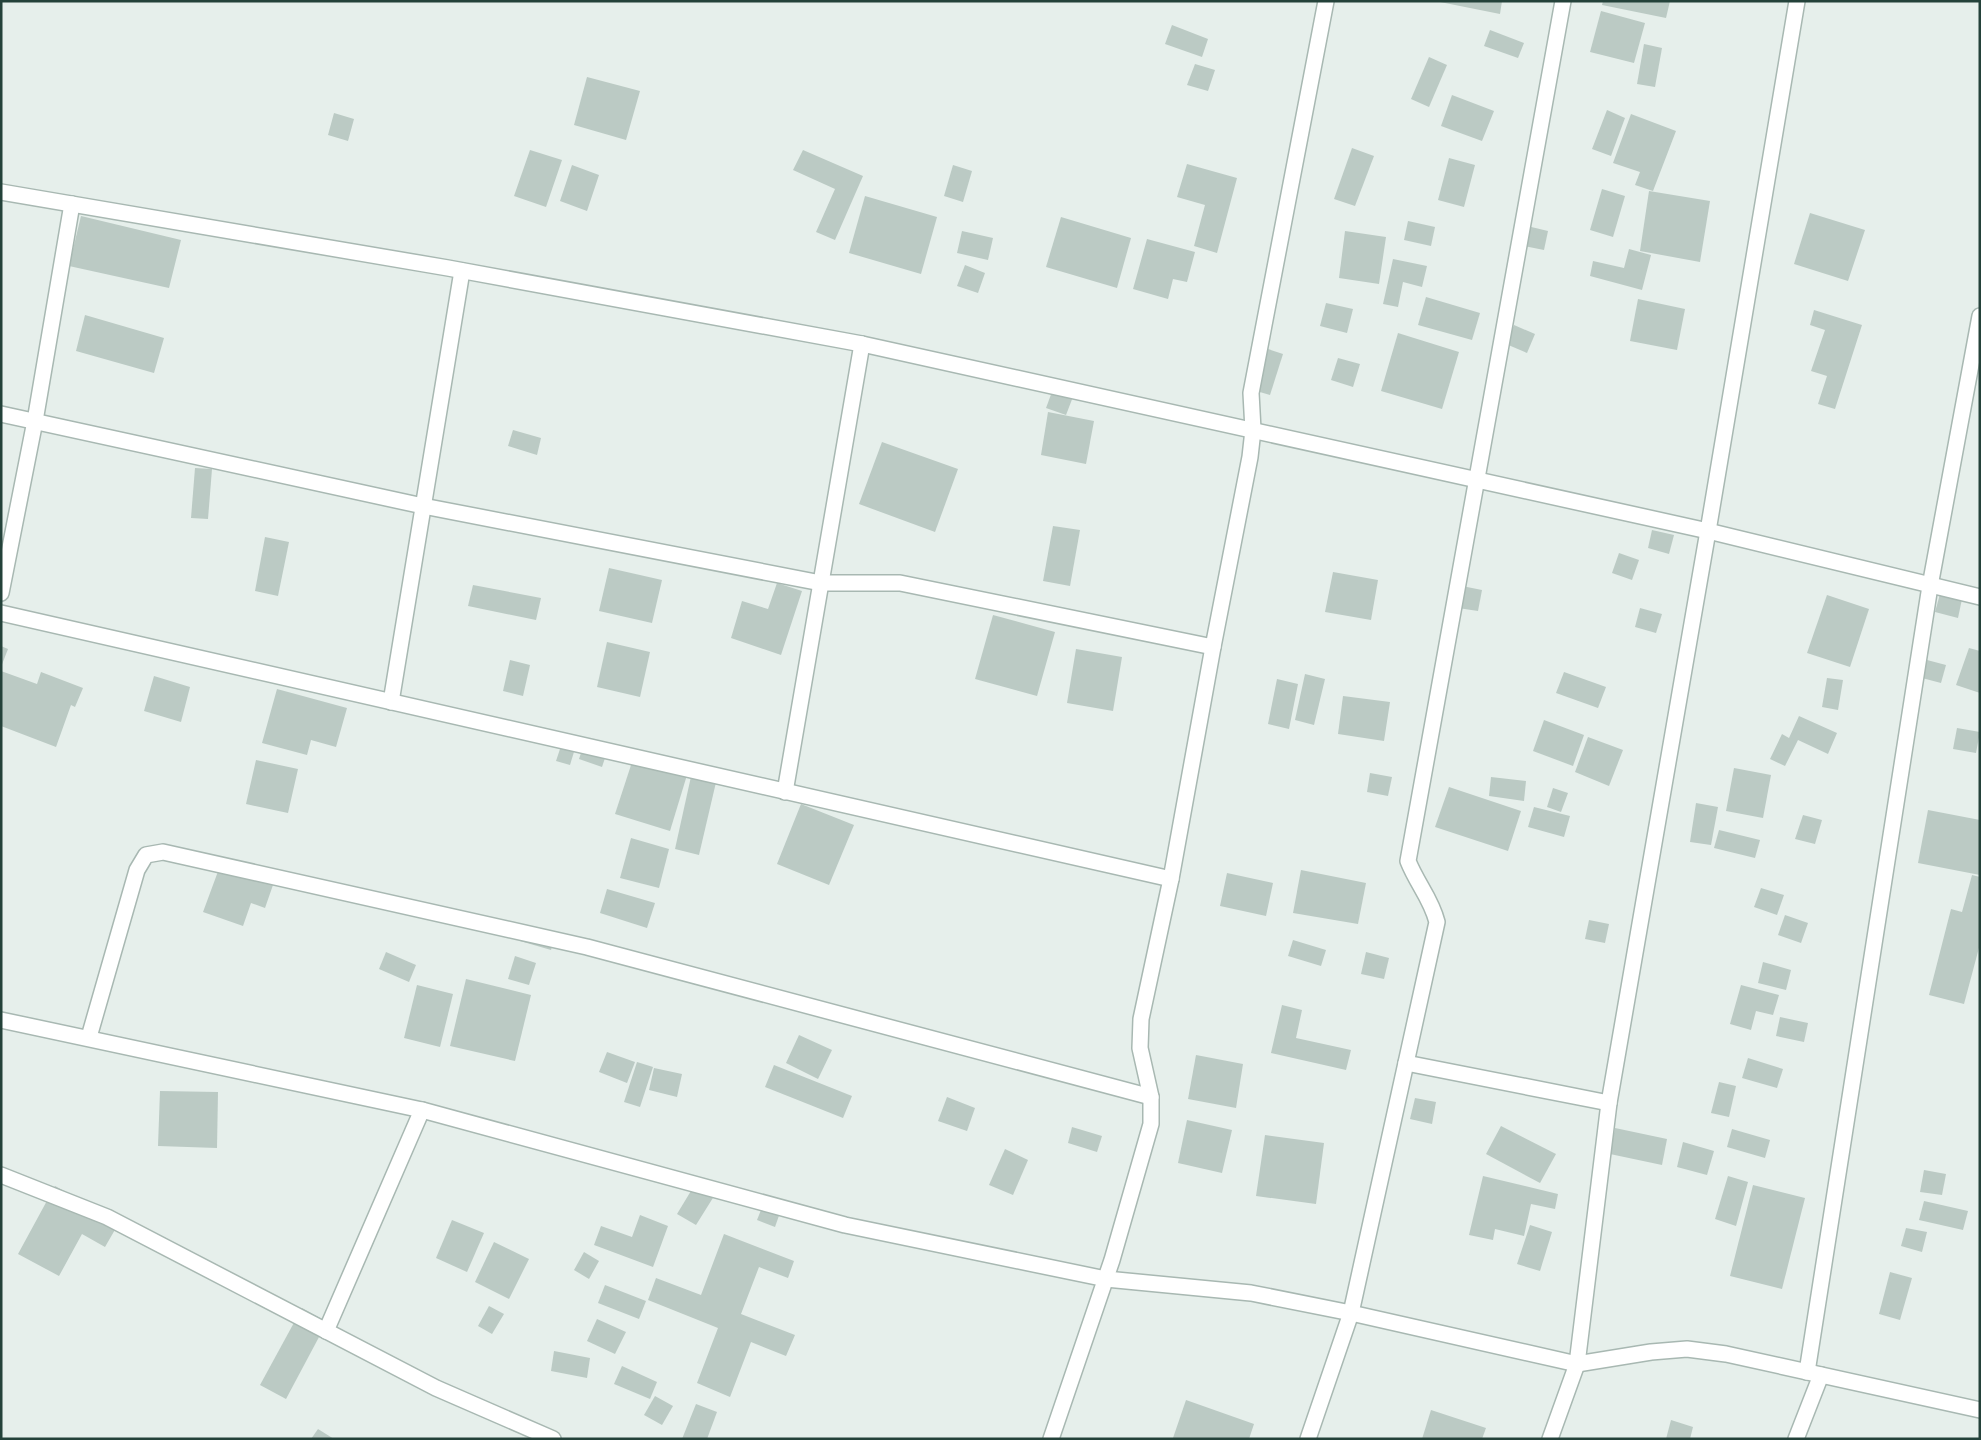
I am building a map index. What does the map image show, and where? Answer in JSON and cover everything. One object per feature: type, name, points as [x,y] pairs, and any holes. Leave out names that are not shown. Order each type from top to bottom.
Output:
[{"type":"street","points":[[1052,1439],[1106,1279],[1151,1124],[1151,1097],[1140,1048],[1142,1019],[1171,879],[1213,646],[1250,457],[1253,430],[1251,394],[1326,1]]},
{"type":"street","points":[[1308,1439],[1351,1313],[1437,922],[1433,905],[1414,878],[1408,861],[1563,1]]},
{"type":"street","points":[[1550,1439],[1577,1364],[1609,1103],[1797,1]]},
{"type":"street","points":[[1,192],[462,271],[862,344],[1708,531],[1980,597]]},
{"type":"street","points":[[1,593],[35,421],[72,204]]},
{"type":"street","points":[[391,702],[462,271]]},
{"type":"street","points":[[1796,1439],[1814,1373],[1930,586],[1980,316]]},
{"type":"street","points":[[785,792],[862,344]]},
{"type":"street","points":[[1,414],[423,506],[821,583],[900,583],[1213,646]]},
{"type":"street","points":[[1,613],[1171,879]]},
{"type":"street","points":[[89,1037],[137,870],[146,855],[163,852],[588,947],[1151,1097]]},
{"type":"street","points":[[1,1020],[89,1037],[422,1110],[845,1225],[1106,1279],[1251,1293],[1351,1313],[1577,1364],[1651,1352],[1687,1349],[1726,1354],[1980,1410]]},
{"type":"street","points":[[1406,1063],[1609,1103]]},
{"type":"street","points":[[326,1331],[422,1110]]},
{"type":"street","points":[[1,1175],[107,1217],[436,1388],[553,1439]]},
{"type":"building","points":[[1435,1],[1502,1],[1500,14]]},
{"type":"building","points":[[1603,1],[1670,1],[1666,18],[1602,5]]},
{"type":"building","points":[[1601,11],[1645,23],[1634,63],[1590,52]]},
{"type":"building","points":[[1172,25],[1208,39],[1202,57],[1165,44]]},
{"type":"building","points":[[1490,30],[1524,43],[1518,58],[1484,46]]},
{"type":"building","points":[[1644,44],[1662,48],[1655,87],[1637,84]]},
{"type":"building","points":[[1429,57],[1447,65],[1429,107],[1411,99]]},
{"type":"building","points":[[1195,64],[1215,70],[1208,91],[1187,85]]},
{"type":"building","points":[[587,77],[640,91],[626,140],[574,125]]},
{"type":"building","points":[[1452,95],[1494,111],[1482,141],[1441,126]]},
{"type":"building","points":[[1607,110],[1625,118],[1611,156],[1592,149]]},
{"type":"building","points":[[334,113],[354,119],[348,141],[328,135]]},
{"type":"building","points":[[1631,114],[1676,131],[1653,191],[1635,185],[1640,172],[1613,163]]},
{"type":"building","points":[[1352,148],[1374,156],[1355,206],[1334,199]]},
{"type":"building","points":[[530,150],[562,160],[546,207],[514,196]]},
{"type":"building","points":[[803,150],[863,176],[835,240],[816,232],[835,189],[793,170]]},
{"type":"building","points":[[1449,158],[1475,165],[1464,207],[1438,200]]},
{"type":"building","points":[[1187,164],[1237,178],[1217,253],[1194,246],[1205,205],[1177,197]]},
{"type":"building","points":[[572,165],[599,175],[587,211],[560,201]]},
{"type":"building","points":[[953,165],[972,171],[963,202],[944,196]]},
{"type":"building","points":[[1602,189],[1625,196],[1613,237],[1590,230]]},
{"type":"building","points":[[1649,191],[1710,201],[1700,262],[1640,251]]},
{"type":"building","points":[[865,196],[937,217],[921,274],[849,253]]},
{"type":"building","points":[[1810,213],[1865,230],[1848,281],[1794,264]]},
{"type":"building","points":[[81,216],[181,240],[169,288],[69,266]]},
{"type":"building","points":[[1061,217],[1131,238],[1117,288],[1046,267]]},
{"type":"building","points":[[1408,221],[1435,227],[1431,246],[1404,240]]},
{"type":"building","points":[[1519,224],[1548,231],[1544,250],[1514,244]]},
{"type":"building","points":[[962,231],[993,238],[988,260],[957,253]]},
{"type":"building","points":[[1345,231],[1386,237],[1379,284],[1339,278]]},
{"type":"building","points":[[1147,239],[1195,252],[1187,282],[1173,279],[1168,299],[1133,289]]},
{"type":"building","points":[[1629,249],[1651,255],[1642,290],[1590,276],[1593,261],[1624,268]]},
{"type":"building","points":[[1393,259],[1427,266],[1422,287],[1403,282],[1398,307],[1383,304]]},
{"type":"building","points":[[965,265],[985,273],[978,293],[957,286]]},
{"type":"building","points":[[1426,297],[1480,313],[1472,340],[1418,325]]},
{"type":"building","points":[[1638,299],[1685,309],[1677,350],[1630,341]]},
{"type":"building","points":[[1326,303],[1353,309],[1347,333],[1320,326]]},
{"type":"building","points":[[1814,310],[1862,325],[1835,409],[1818,404],[1827,376],[1811,371],[1825,330],[1810,325]]},
{"type":"building","points":[[85,315],[164,338],[154,373],[76,351]]},
{"type":"building","points":[[1514,325],[1535,334],[1527,353],[1506,344]]},
{"type":"building","points":[[1398,333],[1459,352],[1442,409],[1381,391]]},
{"type":"building","points":[[1265,348],[1283,354],[1270,395],[1253,390]]},
{"type":"building","points":[[1338,358],[1360,364],[1353,387],[1331,380]]},
{"type":"building","points":[[1056,381],[1076,389],[1066,415],[1046,408]]},
{"type":"building","points":[[1048,412],[1094,421],[1086,464],[1041,455]]},
{"type":"building","points":[[513,430],[541,438],[537,455],[508,446]]},
{"type":"building","points":[[882,442],[958,469],[935,532],[859,504]]},
{"type":"building","points":[[195,468],[212,469],[208,519],[191,518]]},
{"type":"building","points":[[1053,526],[1080,530],[1070,586],[1043,581]]},
{"type":"building","points":[[1652,530],[1674,535],[1669,554],[1648,548]]},
{"type":"building","points":[[265,537],[289,542],[278,596],[255,591]]},
{"type":"building","points":[[1619,553],[1639,560],[1632,580],[1612,573]]},
{"type":"building","points":[[609,568],[662,580],[652,623],[599,611]]},
{"type":"building","points":[[1333,572],[1378,580],[1371,620],[1325,612]]},
{"type":"building","points":[[777,583],[802,591],[781,655],[731,638],[742,601],[768,609]]},
{"type":"building","points":[[473,585],[541,598],[536,620],[468,606]]},
{"type":"building","points":[[1462,586],[1482,590],[1478,611],[1458,608]]},
{"type":"building","points":[[1940,594],[1962,599],[1958,618],[1935,612]]},
{"type":"building","points":[[1827,595],[1869,609],[1850,667],[1807,653]]},
{"type":"building","points":[[1640,608],[1662,614],[1656,633],[1635,627]]},
{"type":"building","points":[[993,615],[1055,632],[1037,696],[975,679]]},
{"type":"building","points":[[607,642],[650,652],[640,697],[597,687]]},
{"type":"building","points":[[1,646],[8,649],[1,667]]},
{"type":"building","points":[[1969,648],[1980,651],[1980,693],[1956,685]]},
{"type":"building","points":[[1076,649],[1122,657],[1113,711],[1067,703]]},
{"type":"building","points":[[510,660],[530,665],[523,696],[503,691]]},
{"type":"building","points":[[1927,660],[1946,665],[1941,683],[1922,678]]},
{"type":"building","points":[[1,671],[37,684],[41,672],[83,688],[75,707],[71,705],[56,747],[1,726]]},
{"type":"building","points":[[1564,672],[1606,687],[1598,708],[1556,693]]},
{"type":"building","points":[[1305,674],[1325,679],[1314,725],[1295,720]]},
{"type":"building","points":[[154,676],[190,687],[181,722],[144,711]]},
{"type":"building","points":[[1827,678],[1843,680],[1838,710],[1822,707]]},
{"type":"building","points":[[1277,679],[1298,684],[1289,729],[1268,724]]},
{"type":"building","points":[[277,689],[347,708],[336,747],[311,740],[307,755],[262,743]]},
{"type":"building","points":[[1343,696],[1390,702],[1384,741],[1338,734]]},
{"type":"building","points":[[1799,716],[1837,733],[1828,754],[1798,740],[1785,766],[1770,759],[1782,734],[1789,738]]},
{"type":"building","points":[[1544,720],[1584,735],[1573,766],[1533,751]]},
{"type":"building","points":[[1957,728],[1980,732],[1976,753],[1953,749]]},
{"type":"building","points":[[564,737],[577,742],[570,765],[556,761]]},
{"type":"building","points":[[1588,737],[1623,750],[1609,786],[1575,772]]},
{"type":"building","points":[[585,741],[608,749],[602,767],[579,759]]},
{"type":"building","points":[[633,759],[687,775],[670,831],[615,814]]},
{"type":"building","points":[[256,760],[298,769],[288,813],[246,804]]},
{"type":"building","points":[[1734,768],[1771,775],[1763,818],[1726,811]]},
{"type":"building","points":[[692,772],[717,778],[699,855],[675,849]]},
{"type":"building","points":[[1370,773],[1392,777],[1388,796],[1367,792]]},
{"type":"building","points":[[1491,777],[1526,781],[1524,801],[1489,796]]},
{"type":"building","points":[[1449,787],[1521,811],[1508,851],[1435,827]]},
{"type":"building","points":[[1553,788],[1568,793],[1561,812],[1547,807]]},
{"type":"building","points":[[1696,803],[1718,807],[1711,845],[1690,842]]},
{"type":"building","points":[[801,804],[854,825],[829,885],[777,864]]},
{"type":"building","points":[[1534,807],[1570,816],[1564,837],[1528,827]]},
{"type":"building","points":[[1928,810],[1980,820],[1980,875],[1918,863]]},
{"type":"building","points":[[1803,815],[1822,820],[1815,844],[1795,839]]},
{"type":"building","points":[[1719,830],[1760,840],[1755,858],[1714,848]]},
{"type":"building","points":[[631,838],[669,849],[659,888],[620,878]]},
{"type":"building","points":[[220,866],[273,885],[265,908],[251,903],[243,926],[203,912]]},
{"type":"building","points":[[1301,870],[1366,883],[1358,924],[1293,913]]},
{"type":"building","points":[[1227,873],[1273,883],[1266,916],[1220,906]]},
{"type":"building","points":[[1972,875],[1980,877],[1980,944],[1964,1004],[1929,995],[1951,909],[1962,912]]},
{"type":"building","points":[[1761,888],[1784,895],[1777,915],[1754,907]]},
{"type":"building","points":[[607,889],[655,903],[647,928],[600,913]]},
{"type":"building","points":[[1785,915],[1808,923],[1801,943],[1778,935]]},
{"type":"building","points":[[1589,920],[1609,924],[1605,943],[1585,939]]},
{"type":"building","points":[[524,924],[556,933],[551,950],[520,941]]},
{"type":"building","points":[[1293,940],[1326,950],[1321,966],[1288,956]]},
{"type":"building","points":[[386,952],[416,965],[409,982],[379,969]]},
{"type":"building","points":[[1366,952],[1389,958],[1384,979],[1361,974]]},
{"type":"building","points":[[515,956],[536,963],[529,985],[508,979]]},
{"type":"building","points":[[1763,962],[1791,970],[1786,990],[1758,983]]},
{"type":"building","points":[[466,979],[531,995],[515,1061],[450,1046]]},
{"type":"building","points":[[417,985],[453,994],[440,1047],[404,1038]]},
{"type":"building","points":[[1741,985],[1779,995],[1773,1015],[1756,1011],[1751,1030],[1730,1024]]},
{"type":"building","points":[[1282,1005],[1302,1010],[1296,1038],[1351,1050],[1346,1070],[1271,1053]]},
{"type":"building","points":[[1780,1017],[1808,1023],[1804,1042],[1776,1036]]},
{"type":"building","points":[[799,1035],[832,1050],[818,1079],[786,1063]]},
{"type":"building","points":[[607,1052],[635,1062],[627,1083],[599,1072]]},
{"type":"building","points":[[1196,1055],[1243,1064],[1236,1108],[1188,1099]]},
{"type":"building","points":[[1748,1058],[1783,1069],[1777,1088],[1742,1078]]},
{"type":"building","points":[[637,1062],[653,1067],[640,1107],[624,1102]]},
{"type":"building","points":[[774,1065],[852,1096],[843,1118],[765,1087]]},
{"type":"building","points":[[654,1068],[682,1074],[677,1097],[649,1090]]},
{"type":"building","points":[[1719,1082],[1736,1086],[1729,1117],[1711,1113]]},
{"type":"building","points":[[160,1091],[218,1092],[217,1148],[158,1146]]},
{"type":"building","points":[[947,1097],[975,1108],[967,1131],[938,1121]]},
{"type":"building","points":[[1415,1098],[1436,1102],[1432,1124],[1410,1119]]},
{"type":"building","points":[[1187,1120],[1232,1130],[1222,1173],[1178,1163]]},
{"type":"building","points":[[1501,1126],[1556,1154],[1540,1183],[1486,1154]]},
{"type":"building","points":[[1072,1127],[1102,1136],[1097,1152],[1068,1143]]},
{"type":"building","points":[[1615,1128],[1667,1139],[1662,1165],[1610,1154]]},
{"type":"building","points":[[1732,1129],[1770,1140],[1765,1158],[1727,1147]]},
{"type":"building","points":[[1265,1135],[1324,1143],[1316,1204],[1256,1196]]},
{"type":"building","points":[[1683,1142],[1714,1151],[1707,1175],[1677,1167]]},
{"type":"building","points":[[1005,1149],[1028,1160],[1013,1195],[989,1185]]},
{"type":"building","points":[[1924,1170],[1946,1174],[1942,1195],[1920,1192]]},
{"type":"building","points":[[1483,1176],[1558,1194],[1555,1209],[1531,1204],[1524,1236],[1495,1229],[1493,1240],[1469,1235]]},
{"type":"building","points":[[1728,1176],[1748,1182],[1736,1226],[1715,1219]]},
{"type":"building","points":[[697,1181],[716,1193],[696,1225],[677,1214]]},
{"type":"building","points":[[1753,1185],[1805,1198],[1782,1289],[1730,1276]]},
{"type":"building","points":[[55,1186],[120,1221],[105,1247],[82,1234],[59,1276],[18,1254]]},
{"type":"building","points":[[765,1200],[782,1207],[775,1227],[757,1220]]},
{"type":"building","points":[[1924,1201],[1968,1211],[1963,1230],[1919,1220]]},
{"type":"building","points":[[640,1215],[668,1226],[653,1267],[594,1245],[601,1226],[632,1237]]},
{"type":"building","points":[[452,1220],[484,1233],[467,1272],[436,1258]]},
{"type":"building","points":[[1530,1225],[1552,1232],[1540,1271],[1517,1264]]},
{"type":"building","points":[[1906,1228],[1927,1232],[1922,1252],[1901,1246]]},
{"type":"building","points":[[724,1234],[794,1261],[788,1278],[759,1267],[741,1314],[795,1335],[786,1356],[751,1342],[730,1397],[697,1383],[718,1328],[648,1300],[656,1278],[701,1295]]},
{"type":"building","points":[[494,1242],[529,1259],[509,1299],[475,1282]]},
{"type":"building","points":[[584,1252],[599,1261],[589,1279],[574,1270]]},
{"type":"building","points":[[1890,1272],[1912,1278],[1900,1320],[1879,1314]]},
{"type":"building","points":[[605,1285],[646,1301],[639,1319],[598,1303]]},
{"type":"building","points":[[489,1306],[504,1314],[492,1334],[478,1326]]},
{"type":"building","points":[[302,1308],[327,1322],[286,1399],[260,1385]]},
{"type":"building","points":[[597,1319],[626,1332],[615,1354],[587,1341]]},
{"type":"building","points":[[554,1351],[590,1358],[587,1378],[551,1371]]},
{"type":"building","points":[[622,1366],[657,1382],[650,1399],[614,1384]]},
{"type":"building","points":[[655,1396],[673,1406],[662,1425],[644,1415]]},
{"type":"building","points":[[1186,1400],[1254,1424],[1249,1439],[1173,1438]]},
{"type":"building","points":[[696,1404],[717,1412],[707,1439],[682,1439]]},
{"type":"building","points":[[1431,1410],[1486,1428],[1482,1439],[1422,1439]]},
{"type":"building","points":[[1671,1420],[1693,1427],[1690,1439],[1666,1439]]},
{"type":"building","points":[[318,1429],[334,1439],[311,1439]]}]
